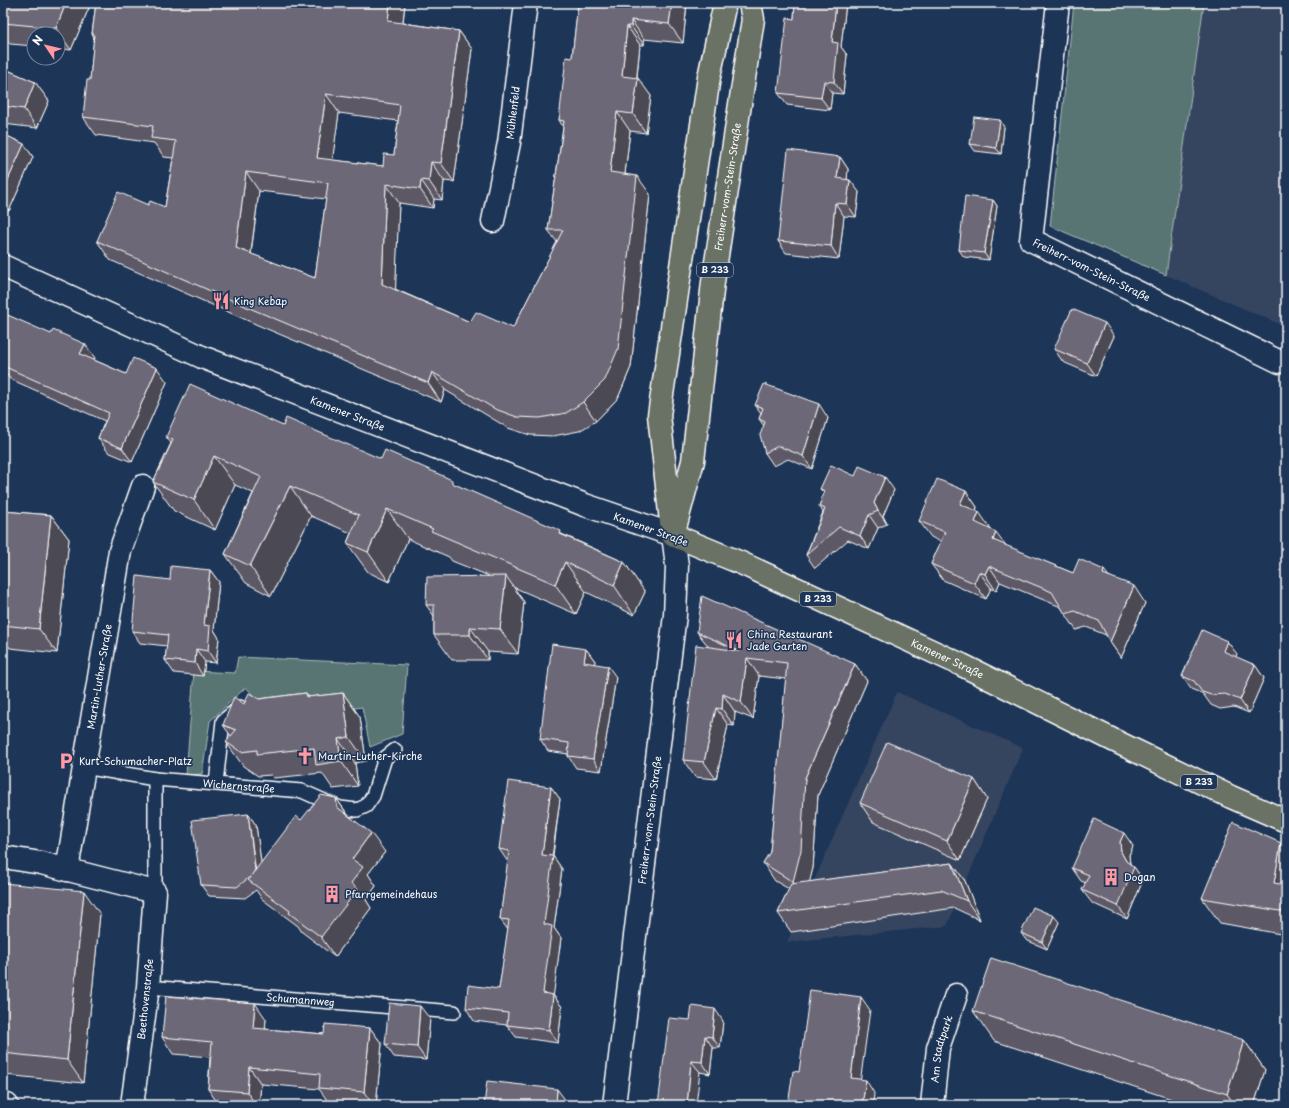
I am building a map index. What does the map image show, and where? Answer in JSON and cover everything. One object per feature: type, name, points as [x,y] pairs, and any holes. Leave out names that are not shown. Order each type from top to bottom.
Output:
[{"type":"main road","name":"Freiherr-vom-Stein-Straße","points":[[673,535],[659,415],[709,78],[725,3]]},
{"type":"main road","name":"Freiherr-vom-Stein-Straße","points":[[673,535],[692,461],[713,282],[753,19],[750,3]]},
{"type":"main road","name":"Kamener Straße","points":[[673,535],[741,563],[955,662],[1106,737],[1231,797],[1286,821]]},
{"type":"street","name":"Mühlenfeld","points":[[493,221],[509,143],[526,3]]},
{"type":"street","name":"Freiherr-vom-Stein-Straße","points":[[1058,3],[1032,240],[1280,362]]},
{"type":"street","name":"Kamener Straße","points":[[3,266],[208,360],[585,505],[673,535]]},
{"type":"street","name":"Martin-Luther-Straße","points":[[67,870],[120,551],[142,486]]},
{"type":"street","name":"Freiherr-vom-Stein-Straße","points":[[614,1105],[674,620],[677,566],[673,535]]},
{"type":"street","points":[[3,857],[67,870],[155,892]]},
{"type":"street","name":"Beethovenstraße","points":[[132,1105],[148,987],[155,892]]},
{"type":"street","name":"Am Stadtpark","points":[[932,1105],[938,1048],[956,995]]},
{"type":"lane","points":[[216,783],[223,721],[249,699]]},
{"type":"lane","name":"Wichernstraße","points":[[84,767],[155,778],[302,791],[340,808],[357,810],[366,806],[373,796],[385,758],[395,750]]},
{"type":"lane","points":[[155,778],[155,892]]},
{"type":"lane","name":"Schumannweg","points":[[148,987],[454,1012]]},
{"type":"shaded area","points":[[1204,3],[1286,3],[1286,327],[1166,275]]},
{"type":"shaded area","points":[[897,692],[1023,748],[947,926],[787,942]]},
{"type":"green space","points":[[1074,3],[1204,3],[1166,275],[1050,226]]},
{"type":"green space","points":[[238,657],[407,665],[402,734],[370,747],[362,707],[274,720],[246,687],[210,721],[202,774],[186,775],[194,671],[235,673]]},
{"type":"building","points":[[3,3],[66,3],[57,26],[35,26],[3,23]]},
{"type":"building","points":[[96,3],[390,3],[388,21],[459,31],[441,163],[431,162],[429,181],[421,180],[420,189],[386,184],[382,284],[470,322],[476,312],[513,328],[563,230],[548,230],[564,121],[559,120],[566,57],[572,58],[578,3],[672,3],[669,24],[631,20],[631,26],[627,26],[622,76],[638,78],[633,114],[617,112],[610,172],[637,176],[618,349],[605,380],[583,402],[566,413],[540,418],[517,417],[495,409],[432,372],[428,383],[247,307],[97,241],[118,192],[148,205],[150,201],[165,207],[176,141],[151,138],[153,126],[83,117],[87,80],[90,80],[94,34],[92,34]],"holes":[[[326,94],[400,105],[394,155],[384,154],[383,166],[317,158]],[[246,172],[328,183],[315,278],[236,248]]]},
{"type":"building","points":[[795,3],[836,3],[832,42],[838,43],[834,82],[824,81],[821,98],[778,93],[787,18],[794,19]]},
{"type":"building","points":[[3,68],[35,82],[24,109],[3,106]]},
{"type":"building","points":[[974,117],[1000,120],[996,148],[970,144]]},
{"type":"building","points":[[3,134],[24,144],[3,191]]},
{"type":"building","points":[[788,150],[840,157],[837,178],[850,180],[847,204],[835,203],[831,246],[778,241]]},
{"type":"building","points":[[965,196],[993,200],[984,253],[959,250]]},
{"type":"building","points":[[1072,309],[1105,323],[1087,363],[1054,349]]},
{"type":"building","points":[[3,313],[51,334],[53,330],[85,344],[80,354],[126,374],[133,358],[157,368],[122,448],[98,438],[109,413],[3,366],[3,357],[6,349],[3,347]]},
{"type":"building","points":[[190,384],[283,426],[286,418],[381,459],[385,450],[452,480],[452,483],[561,531],[560,534],[624,562],[614,585],[565,562],[555,584],[431,531],[433,529],[387,509],[368,552],[347,543],[359,515],[290,486],[250,566],[225,554],[261,477],[214,456],[194,500],[153,482],[173,440],[166,437]]},
{"type":"building","points":[[764,384],[819,404],[803,456],[778,446],[765,453],[760,435],[765,422],[759,419],[763,408],[755,405]]},
{"type":"building","points":[[831,465],[855,476],[859,466],[885,477],[874,503],[878,511],[869,515],[860,536],[839,527],[806,555],[825,509],[819,506],[825,491],[820,489]]},
{"type":"building","points":[[937,479],[966,491],[960,504],[979,512],[975,522],[996,532],[993,540],[1073,573],[1079,559],[1104,570],[1103,574],[1134,586],[1110,642],[1099,621],[1075,611],[1065,614],[1052,592],[989,566],[985,574],[979,572],[974,583],[931,564],[945,532],[919,521]]},
{"type":"building","points":[[3,511],[51,515],[39,629],[3,625]]},
{"type":"building","points":[[171,566],[210,570],[204,625],[210,626],[208,651],[196,649],[195,663],[165,660],[168,635],[132,631],[137,576],[170,580]]},
{"type":"building","points":[[506,576],[500,629],[470,627],[470,635],[434,635],[434,605],[426,605],[427,577]]},
{"type":"building","points":[[702,596],[855,664],[805,778],[801,850],[793,882],[763,863],[770,852],[787,663],[747,658],[741,702],[723,694],[722,709],[716,708],[704,762],[683,760],[696,645],[739,651],[697,632]]},
{"type":"building","points":[[1202,630],[1227,641],[1223,651],[1255,665],[1240,700],[1225,694],[1211,695],[1202,692],[1194,681],[1182,676]]},
{"type":"building","points":[[552,644],[586,649],[584,662],[608,666],[593,759],[568,756],[569,743],[540,739]]},
{"type":"building","points":[[249,693],[259,699],[306,693],[307,697],[343,693],[349,737],[338,739],[341,761],[316,765],[314,748],[257,754],[257,750],[241,752],[226,742],[236,730],[223,725],[234,697],[244,704]]},
{"type":"building","points":[[887,742],[974,779],[947,841],[860,803]]},
{"type":"building","points":[[508,781],[551,787],[542,855],[553,856],[544,924],[552,926],[543,993],[553,995],[549,1030],[507,1025],[508,1013],[466,1008],[468,985],[499,989],[509,920],[500,919],[509,851],[499,849]]},
{"type":"building","points":[[321,795],[336,798],[337,807],[371,833],[352,859],[363,867],[351,883],[358,889],[321,937],[289,913],[290,911],[248,880],[296,816],[301,820]]},
{"type":"building","points":[[248,814],[255,870],[251,876],[237,887],[201,885],[192,820]]},
{"type":"building","name":"Dogan","points":[[1094,819],[1124,833],[1120,842],[1121,852],[1126,861],[1134,867],[1118,906],[1082,890],[1089,875],[1072,868]]},
{"type":"building","points":[[1233,822],[1281,843],[1274,883],[1286,885],[1286,912],[1202,898]]},
{"type":"building","points":[[952,863],[967,901],[941,890],[778,913],[791,884]]},
{"type":"building","points":[[3,883],[84,891],[67,1060],[3,1053]]},
{"type":"building","points":[[1033,907],[1054,916],[1042,942],[1021,933]]},
{"type":"building","points":[[991,958],[1244,1040],[1227,1094],[973,1011]]},
{"type":"building","points":[[810,990],[861,997],[851,1078],[866,1080],[862,1105],[788,1105],[793,1071],[799,1072]]},
{"type":"building","points":[[166,996],[255,1003],[253,1028],[324,1034],[325,1024],[370,1028],[364,1092],[319,1088],[320,1074],[249,1067],[247,1092],[208,1089],[212,1042],[162,1037]]},
{"type":"building","points":[[389,1003],[420,1006],[417,1047],[385,1044]]},
{"type":"building","points":[[692,1006],[715,1009],[712,1037],[705,1036],[702,1062],[691,1061],[687,1105],[658,1105],[669,1018],[690,1020]]},
{"type":"building","points":[[487,1081],[557,1089],[556,1105],[484,1105]]},
{"type":"place","name":"King Kebap","points":[[221,301]]},
{"type":"place","name":"China Restaurant Jade Garten","points":[[734,640]]},
{"type":"place","name":"Martin-Luther-Kirche","points":[[305,756]]},
{"type":"place","name":"Kurt-Schumacher-Platz","points":[[66,761]]},
{"type":"place","name":"Dogan","points":[[1111,877]]},
{"type":"place","name":"Pfarrgemeindehaus","points":[[332,894]]}]
